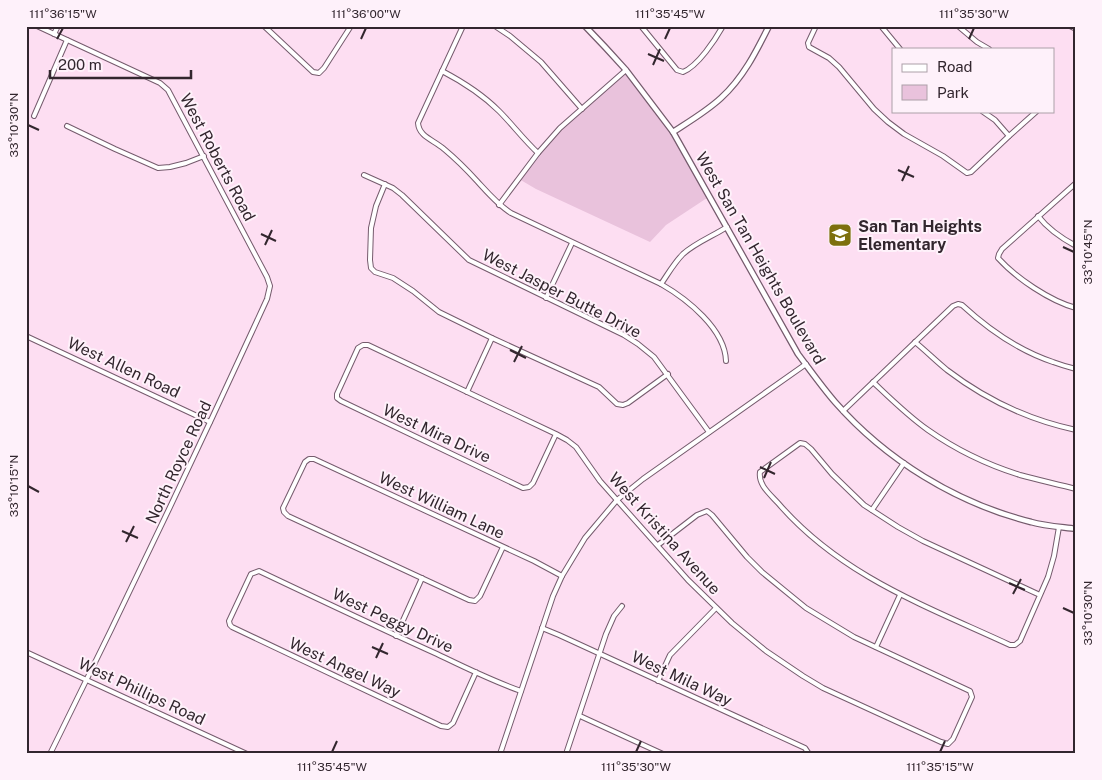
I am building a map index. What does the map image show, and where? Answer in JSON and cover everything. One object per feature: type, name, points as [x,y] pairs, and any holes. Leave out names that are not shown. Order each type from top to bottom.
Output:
[{"type":"street","name":"West Roberts Road","points":[[37,26],[160,83],[168,90],[268,277],[270,286]]},
{"type":"street","points":[[54,34],[58,26]]},
{"type":"street","points":[[264,26],[313,72],[319,73],[350,27]]},
{"type":"street","points":[[463,26],[418,123],[418,129],[422,134],[442,147],[500,205],[511,213],[661,284],[684,298],[711,325],[723,344],[726,361]]},
{"type":"street","points":[[495,26],[541,62],[582,109]]},
{"type":"street","name":"West San Tan Heights Boulevard","points":[[585,26],[626,70],[673,132],[784,331],[825,390],[843,411],[879,444],[904,463],[942,487],[999,512],[1032,522],[1076,529]]},
{"type":"street","points":[[641,26],[677,70],[683,72],[688,70],[706,51],[723,26]]},
{"type":"street","points":[[673,132],[708,109],[735,83],[746,69],[769,26]]},
{"type":"street","points":[[816,26],[808,43],[810,47],[829,58],[839,67],[874,109],[888,122],[967,173],[972,172],[1036,112]]},
{"type":"street","points":[[881,26],[899,48]]},
{"type":"street","points":[[958,26],[987,48]]},
{"type":"street","points":[[1070,26],[1076,29]]},
{"type":"street","points":[[34,116],[67,40]]},
{"type":"street","points":[[500,205],[560,128],[626,70]]},
{"type":"street","points":[[442,71],[480,94],[538,154]]},
{"type":"street","points":[[983,112],[995,120],[1009,136]]},
{"type":"street","points":[[67,126],[158,168],[186,163],[204,156]]},
{"type":"street","name":"West Jasper Butte Drive","points":[[364,174],[402,195],[469,260],[624,335],[638,344],[654,357],[668,374],[709,432]]},
{"type":"street","points":[[1076,183],[1002,250],[998,258],[1027,284],[1048,296],[1076,308]]},
{"type":"street","points":[[385,184],[370,228],[370,260],[371,268],[374,272],[393,278],[439,312],[599,387],[617,404],[624,405],[628,403],[668,374]]},
{"type":"street","points":[[1038,216],[1050,229],[1076,246]]},
{"type":"street","points":[[661,284],[683,253],[727,227]]},
{"type":"street","points":[[546,298],[572,243]]},
{"type":"street","name":"North Royce Road","points":[[50,754],[210,422],[267,299],[270,286]]},
{"type":"street","points":[[843,411],[952,306],[958,304],[962,305],[990,328],[1033,353],[1076,369]]},
{"type":"street","name":"West Allen Road","points":[[26,336],[210,422]]},
{"type":"street","points":[[467,392],[492,338]]},
{"type":"street","points":[[915,342],[945,368],[999,403],[1037,420],[1076,430]]},
{"type":"street","name":"West Kristina Avenue","points":[[337,398],[337,394],[358,348],[363,345],[567,440],[576,447],[600,481],[688,580],[732,623],[766,651],[823,688],[948,744],[953,739],[972,697],[970,691],[876,648]]},
{"type":"street","points":[[500,754],[554,596],[562,576],[585,538],[617,500],[643,479],[806,364]]},
{"type":"street","points":[[873,382],[902,410],[927,430],[948,442],[995,466],[1019,475],[1076,489]]},
{"type":"street","name":"West Mira Drive","points":[[337,398],[523,488],[529,487],[533,483],[556,434]]},
{"type":"street","points":[[1040,595],[923,541],[898,527],[872,510],[842,484],[805,444],[800,443],[760,472],[759,478],[762,484],[783,509],[808,534],[847,565],[900,595],[1010,645],[1015,645],[1020,641],[1048,577],[1052,567],[1059,526]]},
{"type":"street","name":"West William Lane","points":[[422,578],[288,516],[283,508],[305,462],[309,459],[314,459],[562,576]]},
{"type":"street","points":[[872,510],[904,463]]},
{"type":"street","points":[[658,545],[706,510],[762,572],[806,608],[876,648],[900,595]]},
{"type":"street","points":[[396,636],[422,578],[475,601],[480,596],[503,547]]},
{"type":"street","name":"West Peggy Drive","points":[[232,627],[229,621],[251,574],[259,571],[396,636],[508,687],[521,691]]},
{"type":"street","points":[[566,754],[580,716],[599,653],[614,616],[622,606]]},
{"type":"street","points":[[658,681],[670,655],[716,608]]},
{"type":"street","name":"West Angel Way","points":[[232,627],[441,726],[448,727],[453,723],[476,672]]},
{"type":"street","name":"West Mila Way","points":[[542,628],[805,748],[809,753]]},
{"type":"street","name":"West Phillips Road","points":[[26,652],[247,754]]},
{"type":"street","points":[[580,716],[663,754]]},
{"type":"green space","points":[[626,70],[673,132],[710,196],[666,225],[650,242],[536,189],[519,179],[551,138]]},
{"type":"place","name":"San Tan Heights Elementary","points":[[840,235]]}]
